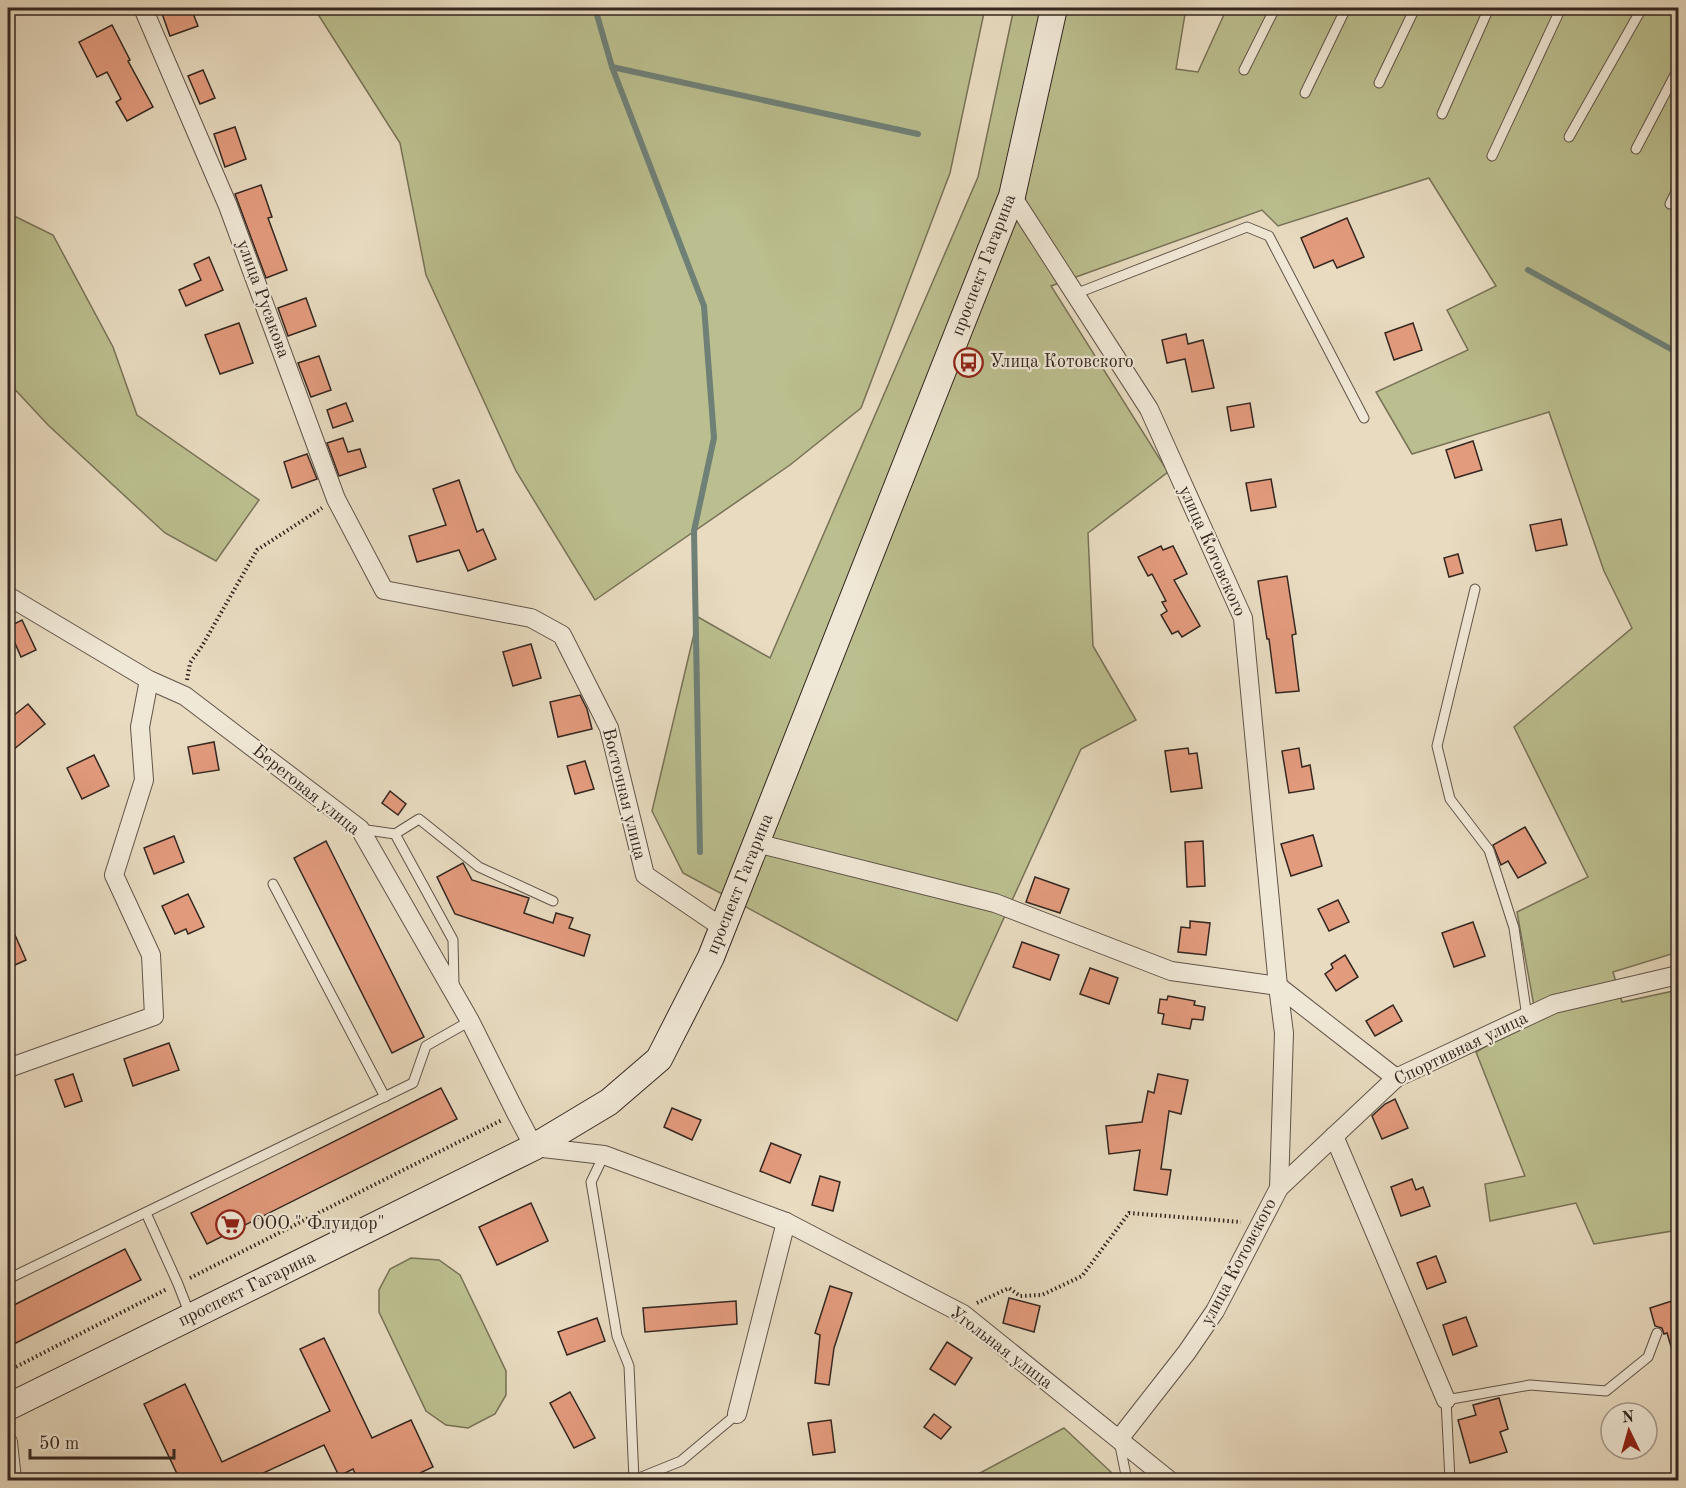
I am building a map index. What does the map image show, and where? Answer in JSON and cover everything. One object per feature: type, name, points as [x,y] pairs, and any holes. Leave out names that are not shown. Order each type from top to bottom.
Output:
[{"type":"main road","name":"проспект Гагарина","points":[[8,1407],[534,1147],[609,1102],[659,1059],[711,957],[1012,196],[1054,8]]},
{"type":"street","name":"улица Русакова","points":[[143,8],[228,206],[336,499],[384,590]]},
{"type":"street","name":"улица Котовского","points":[[1012,196],[1149,409],[1243,618],[1284,1033],[1278,1188],[1215,1311],[1187,1352],[1119,1439]]},
{"type":"street","name":"Восточная улица","points":[[384,590],[531,618],[562,635],[609,728],[645,875],[723,927]]},
{"type":"street","name":"Береговая улица","points":[[8,596],[149,680],[185,696],[360,829],[470,1021],[534,1147]]},
{"type":"street","points":[[10,1062],[154,1016],[152,955],[114,875],[144,780],[140,727],[149,680]]},
{"type":"street","points":[[756,843],[995,903],[1171,971],[1278,986],[1396,1078]]},
{"type":"street","name":"Спортивная улица","points":[[1278,1188],[1396,1078],[1554,1004],[1678,975]]},
{"type":"street","points":[[1334,1136],[1446,1400]]},
{"type":"street","name":"Угольная улица","points":[[534,1147],[604,1155],[786,1222],[963,1314],[1169,1480]]},
{"type":"street","points":[[737,1414],[786,1222]]},
{"type":"street","points":[[8,1442],[12,1480]]},
{"type":"lane","points":[[1244,70],[1275,8]]},
{"type":"lane","points":[[1305,93],[1346,8]]},
{"type":"lane","points":[[1379,84],[1415,8]]},
{"type":"lane","points":[[1442,114],[1489,8]]},
{"type":"lane","points":[[1492,156],[1561,8]]},
{"type":"lane","points":[[1569,137],[1642,8]]},
{"type":"lane","points":[[1636,149],[1678,69]]},
{"type":"lane","points":[[1670,204],[1678,188]]},
{"type":"lane","points":[[1075,294],[1247,226],[1269,237],[1364,418]]},
{"type":"lane","points":[[1475,589],[1437,746],[1450,799],[1489,850],[1514,928],[1527,1017]]},
{"type":"lane","points":[[360,829],[395,834],[419,819],[479,867],[553,901]]},
{"type":"lane","points":[[395,834],[453,940],[454,994]]},
{"type":"lane","points":[[273,884],[385,1097]]},
{"type":"lane","points":[[8,1279],[413,1083],[426,1046],[470,1021]]},
{"type":"lane","points":[[604,1155],[591,1182],[616,1336],[629,1366],[634,1480],[681,1461],[737,1414]]},
{"type":"lane","points":[[146,1213],[191,1317]]},
{"type":"lane","points":[[1450,1480],[1446,1400],[1530,1385],[1606,1391],[1648,1357],[1657,1332]]},
{"type":"lane","points":[[1119,1439],[1127,1480]]},
{"type":"path","points":[[185,696],[189,663],[202,646],[256,550],[336,499]]},
{"type":"path","points":[[8,1371],[516,1113]]},
{"type":"path","points":[[958,1312],[1009,1288],[1020,1296],[1042,1295],[1082,1276],[1129,1213],[1260,1224]]},
{"type":"green space","points":[[314,8],[985,8],[950,173],[861,408],[790,465],[595,600],[516,471],[426,275],[400,143]]},
{"type":"green space","points":[[1014,8],[1186,8],[1176,69],[1198,72],[1227,8],[1678,8],[1678,952],[1613,972],[1622,1002],[1678,990],[1678,1230],[1594,1244],[1576,1203],[1490,1221],[1485,1184],[1525,1176],[1476,1052],[1536,1017],[1517,912],[1588,877],[1514,727],[1632,628],[1604,571],[1549,412],[1412,454],[1376,392],[1468,350],[1447,310],[1496,286],[1429,178],[1278,226],[1262,210],[1051,286],[1168,472],[1088,533],[1093,646],[1136,720],[1081,749],[957,1021],[683,873],[652,811],[698,617],[770,658],[978,177]]},
{"type":"green space","points":[[8,213],[53,235],[113,347],[137,415],[259,500],[216,561],[165,533],[48,425],[8,382]]},
{"type":"green space","points":[[411,1258],[439,1260],[460,1275],[506,1371],[506,1395],[495,1414],[468,1428],[446,1425],[426,1411],[379,1312],[379,1290],[390,1269]]},
{"type":"green space","points":[[1064,1428],[1112,1473],[1113,1480],[967,1480]]},
{"type":"building","points":[[160,8],[191,8],[198,26],[170,36]]},
{"type":"building","points":[[112,25],[153,107],[127,121],[116,102],[121,99],[107,72],[97,77],[79,42]]},
{"type":"building","points":[[203,70],[215,98],[200,104],[188,76]]},
{"type":"building","points":[[235,127],[246,159],[225,167],[214,134]]},
{"type":"building","points":[[261,185],[272,217],[268,218],[287,270],[266,278],[235,194]]},
{"type":"building","points":[[1347,218],[1364,257],[1337,268],[1333,260],[1314,268],[1301,238]]},
{"type":"building","points":[[209,257],[223,290],[186,306],[179,290],[201,280],[194,264]]},
{"type":"building","points":[[306,298],[316,326],[288,336],[278,308]]},
{"type":"building","points":[[239,323],[253,363],[220,374],[205,335]]},
{"type":"building","points":[[1413,323],[1422,350],[1394,360],[1385,333]]},
{"type":"building","points":[[1186,334],[1188,344],[1203,340],[1214,388],[1192,392],[1185,359],[1167,363],[1162,340]]},
{"type":"building","points":[[319,356],[331,390],[311,397],[298,363]]},
{"type":"building","points":[[346,403],[353,421],[333,428],[327,410]]},
{"type":"building","points":[[1250,403],[1254,427],[1231,431],[1227,407]]},
{"type":"building","points":[[343,438],[348,452],[360,449],[366,467],[339,476],[327,443]]},
{"type":"building","points":[[1473,441],[1482,470],[1455,478],[1446,450]]},
{"type":"building","points":[[307,454],[317,479],[292,488],[284,462]]},
{"type":"building","points":[[1271,479],[1276,507],[1251,511],[1246,483]]},
{"type":"building","points":[[459,480],[477,532],[483,529],[496,559],[468,571],[459,550],[417,562],[409,536],[446,525],[433,489]]},
{"type":"building","points":[[1561,519],[1567,545],[1536,551],[1530,525]]},
{"type":"building","points":[[1161,546],[1163,550],[1173,546],[1187,574],[1174,580],[1200,626],[1182,637],[1178,631],[1172,634],[1161,615],[1167,611],[1162,602],[1166,601],[1152,574],[1148,576],[1138,557]]},
{"type":"building","points":[[1458,554],[1463,573],[1449,577],[1444,558]]},
{"type":"building","points":[[1287,576],[1296,634],[1292,635],[1299,691],[1276,693],[1258,581]]},
{"type":"building","points":[[22,620],[36,650],[21,657],[8,627]]},
{"type":"building","points":[[531,644],[541,678],[513,686],[503,652]]},
{"type":"building","points":[[580,695],[587,709],[592,729],[558,737],[550,702]]},
{"type":"building","points":[[28,704],[45,724],[8,754],[8,720]]},
{"type":"building","points":[[214,742],[219,770],[193,774],[188,747]]},
{"type":"building","points":[[1188,748],[1189,754],[1197,753],[1202,788],[1171,792],[1165,751]]},
{"type":"building","points":[[1299,748],[1302,767],[1310,765],[1314,789],[1289,793],[1282,751]]},
{"type":"building","points":[[94,755],[109,786],[82,799],[67,768]]},
{"type":"building","points":[[585,761],[594,789],[575,794],[567,766]]},
{"type":"building","points":[[390,791],[406,804],[398,815],[382,803]]},
{"type":"building","points":[[1525,827],[1546,863],[1518,878],[1508,861],[1501,865],[1493,845]]},
{"type":"building","points":[[1313,835],[1322,866],[1291,876],[1281,844]]},
{"type":"building","points":[[174,836],[184,862],[154,874],[144,848]]},
{"type":"building","points":[[326,841],[424,1037],[392,1053],[294,858]]},
{"type":"building","points":[[1203,841],[1205,886],[1187,887],[1185,842]]},
{"type":"building","points":[[463,863],[472,880],[529,898],[524,913],[553,923],[556,913],[573,918],[569,928],[590,935],[584,956],[455,914],[437,877]]},
{"type":"building","points":[[1035,877],[1069,889],[1060,913],[1026,902]]},
{"type":"building","points":[[188,894],[204,927],[188,934],[186,929],[175,934],[162,906]]},
{"type":"building","points":[[1338,900],[1349,922],[1329,931],[1318,909]]},
{"type":"building","points":[[8,919],[26,960],[8,968]]},
{"type":"building","points":[[1190,921],[1210,923],[1206,955],[1178,952],[1181,927],[1190,928]]},
{"type":"building","points":[[1473,922],[1485,956],[1454,967],[1442,933]]},
{"type":"building","points":[[1022,942],[1059,955],[1050,980],[1013,967]]},
{"type":"building","points":[[1345,955],[1358,977],[1336,991],[1325,974],[1333,968],[1331,964]]},
{"type":"building","points":[[1090,968],[1118,978],[1109,1004],[1080,994]]},
{"type":"building","points":[[1168,996],[1195,1001],[1194,1005],[1205,1007],[1203,1020],[1192,1019],[1190,1029],[1162,1024],[1164,1014],[1158,1013],[1160,999],[1167,1000]]},
{"type":"building","points":[[1393,1005],[1402,1021],[1375,1036],[1366,1021]]},
{"type":"building","points":[[169,1043],[179,1070],[133,1086],[124,1059]]},
{"type":"building","points":[[73,1074],[82,1101],[65,1107],[55,1080]]},
{"type":"building","points":[[1158,1074],[1188,1080],[1181,1114],[1169,1111],[1161,1169],[1171,1170],[1167,1195],[1134,1190],[1140,1150],[1109,1154],[1106,1126],[1142,1122],[1148,1091],[1154,1093]]},
{"type":"building","points":[[441,1088],[457,1119],[207,1244],[191,1213]]},
{"type":"building","points":[[1395,1099],[1408,1128],[1382,1139],[1372,1116],[1385,1104]]},
{"type":"building","points":[[672,1108],[701,1120],[692,1140],[664,1127]]},
{"type":"building","points":[[771,1143],[801,1155],[790,1183],[760,1171]]},
{"type":"building","points":[[820,1176],[840,1182],[833,1211],[812,1205]]},
{"type":"building","points":[[1412,1179],[1416,1190],[1423,1187],[1430,1206],[1401,1216],[1391,1187]]},
{"type":"building","points":[[531,1203],[548,1241],[497,1265],[479,1227]]},
{"type":"building","points":[[125,1249],[141,1280],[8,1347],[8,1308]]},
{"type":"building","points":[[1436,1256],[1446,1282],[1427,1289],[1417,1263]]},
{"type":"building","points":[[830,1286],[852,1293],[834,1348],[829,1385],[815,1383],[820,1335],[815,1333]]},
{"type":"building","points":[[1009,1298],[1040,1306],[1034,1332],[1003,1323]]},
{"type":"building","points":[[1678,1299],[1678,1359],[1675,1360],[1667,1333],[1664,1334],[1662,1328],[1655,1326],[1650,1308]]},
{"type":"building","points":[[736,1301],[737,1324],[645,1332],[643,1308]]},
{"type":"building","points":[[1466,1317],[1477,1346],[1453,1355],[1443,1325]]},
{"type":"building","points":[[597,1318],[605,1341],[567,1355],[558,1332]]},
{"type":"building","points":[[324,1338],[372,1438],[411,1420],[433,1467],[405,1480],[358,1480],[353,1469],[339,1476],[324,1445],[248,1480],[180,1480],[144,1404],[185,1384],[222,1462],[330,1411],[300,1349]]},
{"type":"building","points":[[947,1342],[972,1358],[955,1385],[930,1369]]},
{"type":"building","points":[[570,1392],[595,1438],[574,1448],[550,1403]]},
{"type":"building","points":[[1499,1398],[1508,1429],[1500,1432],[1507,1452],[1470,1463],[1458,1420],[1476,1415],[1473,1405]]},
{"type":"building","points":[[934,1414],[951,1427],[941,1439],[924,1427]]},
{"type":"building","points":[[831,1420],[835,1452],[813,1455],[808,1423]]},
{"type":"waterway","points":[[595,8],[612,67],[704,306],[714,438],[694,531],[700,852]]},
{"type":"waterway","points":[[612,67],[918,134]]},
{"type":"waterway","points":[[1528,270],[1678,353]]},
{"type":"place","name":"Улица Котовского","points":[[969,362]]},
{"type":"place","name":"ООО \" Флуидор\"","points":[[231,1224]]}]
